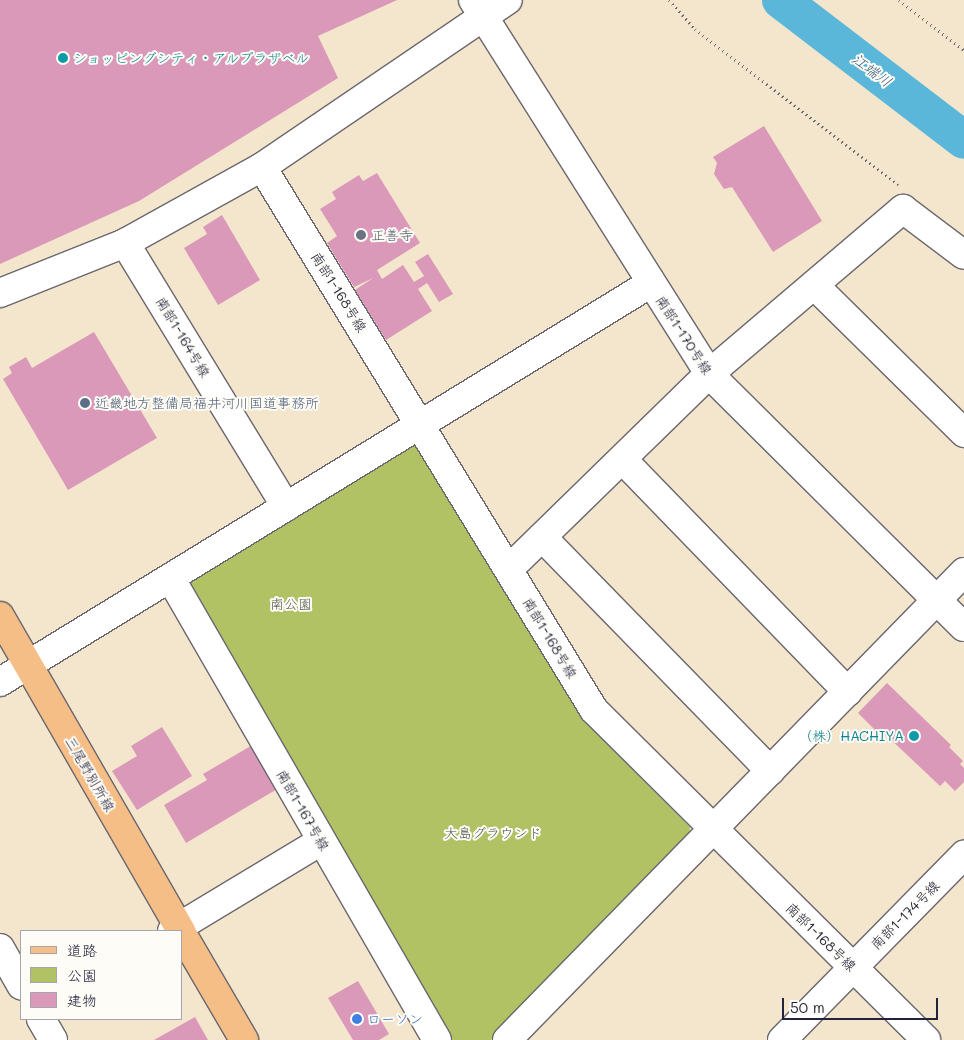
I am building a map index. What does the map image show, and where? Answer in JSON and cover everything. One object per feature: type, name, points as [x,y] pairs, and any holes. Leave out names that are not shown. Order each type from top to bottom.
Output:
[{"type":"main road","name":"三尾野別所線","points":[[0,616],[178,930]]},
{"type":"main road","name":"三尾野別所線","points":[[182,937],[244,1040]]},
{"type":"street","points":[[0,293],[126,243],[262,167],[479,9],[508,0]]},
{"type":"street","name":"南部1-170号線","points":[[479,9],[709,374],[964,627]]},
{"type":"street","name":"南部1-168号線","points":[[262,167],[421,424],[594,710],[713,832],[926,1040]]},
{"type":"street","points":[[509,569],[623,460],[709,374],[903,209],[964,255]]},
{"type":"street","name":"南部1-164号線","points":[[126,243],[286,508]]},
{"type":"street","points":[[0,682],[650,283]]},
{"type":"street","points":[[814,285],[964,433]]},
{"type":"street","points":[[623,460],[848,692]]},
{"type":"street","points":[[542,537],[770,771]]},
{"type":"street","points":[[507,1040],[713,832],[964,572]]},
{"type":"street","name":"南部1-167号線","points":[[170,579],[437,1040]]},
{"type":"street","points":[[178,930],[321,841]]},
{"type":"street","name":"南部1-174号線","points":[[782,1040],[964,855]]},
{"type":"street","points":[[0,948],[20,983]]},
{"type":"street","points":[[42,1020],[53,1040]]},
{"type":"path","points":[[669,0],[695,29],[901,187]]},
{"type":"path","points":[[899,0],[964,50]]},
{"type":"green space","name":"大島グラウンド","points":[[410,442],[418,444],[585,722],[690,827],[689,837],[491,1040],[447,1040],[187,586],[189,577]]},
{"type":"building","points":[[0,0],[397,0],[318,36],[338,78],[139,201],[0,264]]},
{"type":"building","points":[[764,126],[822,221],[773,252],[732,187],[724,189],[714,174],[717,163],[713,157]]},
{"type":"building","points":[[377,173],[420,243],[377,270],[382,279],[403,265],[414,282],[424,276],[415,262],[428,254],[453,294],[439,302],[427,283],[418,289],[432,311],[386,340],[355,290],[373,278],[354,287],[327,243],[337,236],[320,209],[336,199],[332,192],[359,175],[363,181]]},
{"type":"building","points":[[222,215],[260,280],[218,305],[184,248],[207,234],[203,227]]},
{"type":"building","points":[[94,332],[157,438],[68,490],[3,379],[12,373],[9,367],[26,357],[32,368]]},
{"type":"building","name":"（株）HACHIYA","points":[[887,683],[951,745],[949,747],[963,761],[960,764],[964,768],[964,782],[955,791],[945,781],[940,786],[886,735],[882,737],[858,713]]},
{"type":"building","points":[[162,727],[192,776],[137,810],[112,771],[137,756],[131,746]]},
{"type":"building","points":[[254,744],[279,788],[186,843],[164,805],[207,780],[203,774]]},
{"type":"building","points":[[358,981],[389,1034],[379,1040],[353,1040],[328,998]]},
{"type":"building","points":[[195,1017],[208,1040],[154,1040]]},
{"type":"waterway","name":"江端川","points":[[781,0],[964,140]]},
{"type":"place","name":"ショッピングシティ・アルプラザベル","points":[[63,58]]},
{"type":"place","name":"正善寺","points":[[361,235]]},
{"type":"place","name":"近畿地方整備局福井河川国道事務所","points":[[85,403]]},
{"type":"place","name":"（株）HACHIYA","points":[[914,736]]},
{"type":"place","name":"ローソン","points":[[357,1019]]},
{"type":"park label","name":"南公園","points":[[291,604]]}]
